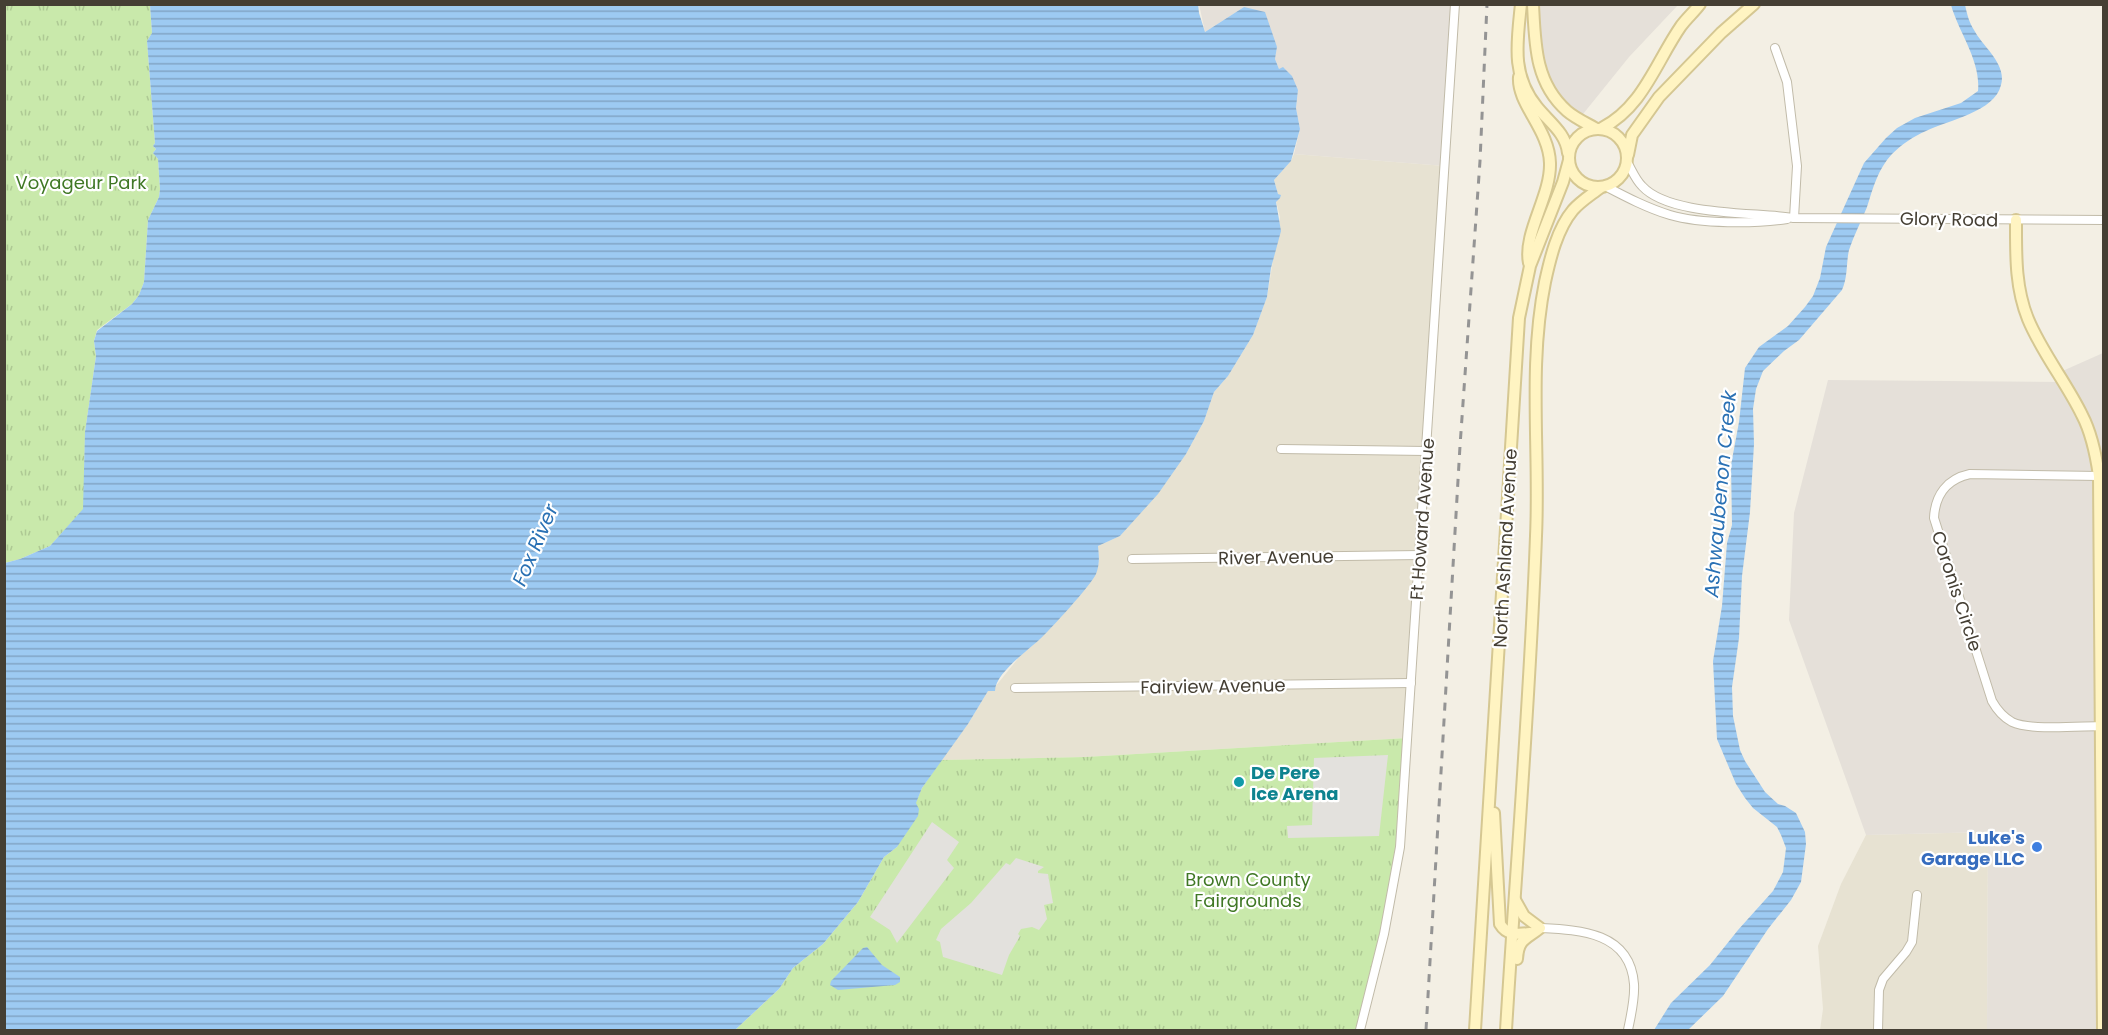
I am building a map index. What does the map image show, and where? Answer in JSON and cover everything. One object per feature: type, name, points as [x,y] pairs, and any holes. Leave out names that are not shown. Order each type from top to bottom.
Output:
[{"type":"main road","points":[[1521,4],[1517,47],[1519,77],[1537,107],[1568,147],[1569,158],[1576,177],[1592,187],[1603,187],[1616,182],[1628,158],[1632,135],[1659,97],[1721,33],[1754,4]]},
{"type":"main road","points":[[1533,4],[1537,63],[1554,97],[1568,112],[1598,128],[1611,131],[1619,137],[1625,145],[1628,158]]},
{"type":"main road","points":[[1530,266],[1563,182],[1571,145],[1585,131],[1620,118],[1632,106],[1682,26],[1700,4]]},
{"type":"main road","name":"North Ashland Avenue","points":[[1476,1030],[1517,339],[1523,294],[1530,266],[1527,253],[1544,198],[1550,164],[1546,140],[1526,103],[1519,85],[1519,77]]},
{"type":"main road","name":"North Ashland Avenue","points":[[1506,1030],[1536,534],[1536,352],[1540,315],[1554,250],[1562,230],[1581,201],[1603,187]]},
{"type":"main road","points":[[2016,220],[2016,263],[2023,304],[2037,337],[2082,415],[2096,453],[2099,476],[2103,1030]]},
{"type":"main road","points":[[1491,789],[1496,828],[1498,914],[1503,929],[1512,934],[1535,931]]},
{"type":"main road","points":[[1468,1030],[1478,882],[1485,879]]},
{"type":"main road","points":[[1515,900],[1535,931]]},
{"type":"main road","points":[[1513,1030],[1518,947],[1535,931]]},
{"type":"street","name":"Ft Howard Avenue","points":[[1360,1030],[1384,934],[1400,847],[1455,4]]},
{"type":"street","points":[[1775,48],[1787,82],[1797,166],[1794,218]]},
{"type":"street","name":"Glory Road","points":[[1628,158],[1643,188],[1656,196],[1693,209],[1794,218],[2103,220]]},
{"type":"street","name":"Glory Road","points":[[1603,187],[1650,208],[1682,218],[1766,222],[1794,218]]},
{"type":"street","points":[[1281,449],[1426,451]]},
{"type":"street","name":"Coronis Circle","points":[[2099,476],[1970,474],[1962,476],[1953,480],[1941,491],[1934,508],[1934,518],[1992,701],[1997,709],[2012,722],[2021,725],[2101,726]]},
{"type":"street","name":"River Avenue","points":[[1132,559],[1420,555]]},
{"type":"street","name":"Fairview Avenue","points":[[1015,688],[1411,683]]},
{"type":"street","points":[[1878,1030],[1879,990],[1886,974],[1912,942],[1917,895]]},
{"type":"street","points":[[1535,931],[1587,932],[1607,939],[1616,947],[1626,958],[1633,976],[1634,995],[1628,1030]]},
{"type":"shaded area","points":[[1199,4],[1455,5],[1445,166],[1294,154],[1300,129],[1296,108],[1298,90],[1279,69],[1275,59],[1277,47],[1244,7],[1205,32]]},
{"type":"shaded area","points":[[1533,5],[1678,5],[1629,57],[1579,119],[1544,77]]},
{"type":"shaded area","points":[[1294,154],[1445,166],[1407,738],[1085,757],[941,760],[968,724],[988,691],[995,687],[1020,656],[1040,639],[1099,563],[1098,546],[1120,536],[1186,454],[1204,421],[1214,392],[1228,376],[1253,335],[1267,297],[1280,217],[1274,180],[1291,161]]},
{"type":"shaded area","points":[[2103,353],[2103,1030],[1987,1030],[1988,832],[1866,835],[1789,620],[1794,513],[1828,380],[2063,382],[2058,373]]},
{"type":"shaded area","points":[[1388,755],[1379,836],[1288,838],[1287,826],[1312,825],[1314,758]]},
{"type":"shaded area","points":[[932,822],[959,842],[947,860],[954,868],[897,943],[890,930],[870,917]]},
{"type":"shaded area","points":[[1988,832],[1987,1030],[1820,1030],[1823,1009],[1818,946],[1841,884],[1866,835]]},
{"type":"shaded area","points":[[1016,858],[1044,867],[1038,873],[1048,874],[1053,903],[1044,905],[1047,919],[1039,930],[1032,927],[1021,929],[1002,975],[943,957],[940,942],[936,940],[941,929],[971,903],[1006,863],[1010,865]]},
{"type":"green space","name":"Voyageur Park","points":[[5,5],[150,5],[152,33],[147,41],[155,143],[153,146],[156,149],[153,153],[158,159],[160,189],[159,197],[148,220],[144,282],[139,295],[132,304],[97,330],[94,341],[96,356],[85,432],[84,509],[50,546],[5,563]]},
{"type":"green space","name":"Brown County Fairgrounds","points":[[1407,738],[1400,847],[1360,1030],[735,1030],[779,989],[793,968],[823,944],[858,902],[884,857],[897,847],[922,788],[941,760],[1085,757]]},
{"type":"water","name":"Fox River","points":[[1198,4],[1205,32],[1244,7],[1265,12],[1277,47],[1275,59],[1279,69],[1283,67],[1292,76],[1298,90],[1296,108],[1300,129],[1291,161],[1274,180],[1278,194],[1281,195],[1276,202],[1281,231],[1271,268],[1267,297],[1253,335],[1228,376],[1214,392],[1204,421],[1186,454],[1158,494],[1120,536],[1098,546],[1099,560],[1096,574],[1087,587],[1044,635],[1006,670],[996,684],[995,691],[988,691],[968,724],[922,788],[916,803],[919,809],[918,816],[897,847],[884,857],[858,902],[823,944],[793,968],[779,989],[735,1030],[5,1030],[5,563],[50,546],[83,509],[85,432],[96,356],[94,341],[97,331],[132,304],[139,295],[144,282],[148,220],[159,197],[160,189],[158,159],[153,153],[156,149],[153,146],[155,143],[147,41],[152,33],[150,5]]},
{"type":"water","points":[[1951,5],[1965,5],[1972,27],[2001,70],[2001,85],[1997,94],[1980,109],[1912,138],[1887,160],[1876,179],[1849,250],[1842,290],[1799,340],[1763,371],[1756,389],[1753,409],[1754,444],[1750,512],[1742,576],[1739,638],[1732,687],[1733,716],[1740,750],[1745,761],[1765,792],[1778,804],[1796,813],[1805,832],[1806,844],[1801,882],[1791,900],[1768,929],[1723,996],[1688,1030],[1654,1030],[1671,1003],[1710,965],[1773,891],[1783,872],[1786,848],[1781,835],[1777,827],[1753,808],[1745,798],[1736,784],[1717,739],[1713,661],[1722,606],[1727,543],[1732,525],[1731,465],[1745,368],[1759,347],[1788,326],[1813,296],[1820,278],[1826,247],[1864,163],[1897,128],[1915,118],[1961,103],[1978,91],[1973,58]]},
{"type":"water","points":[[867,947],[882,965],[900,977],[900,982],[895,985],[838,990],[830,985],[831,981],[863,948]]},
{"type":"railway","points":[[1426,1030],[1460,446],[1480,161],[1487,4]]},
{"type":"place","name":"De Pere Ice Arena","points":[[1239,782]]},
{"type":"place","name":"Luke's Garage LLC","points":[[2037,847]]},
{"type":"water label","name":"Ashwaubenon Creek","points":[[1720,494]]}]
